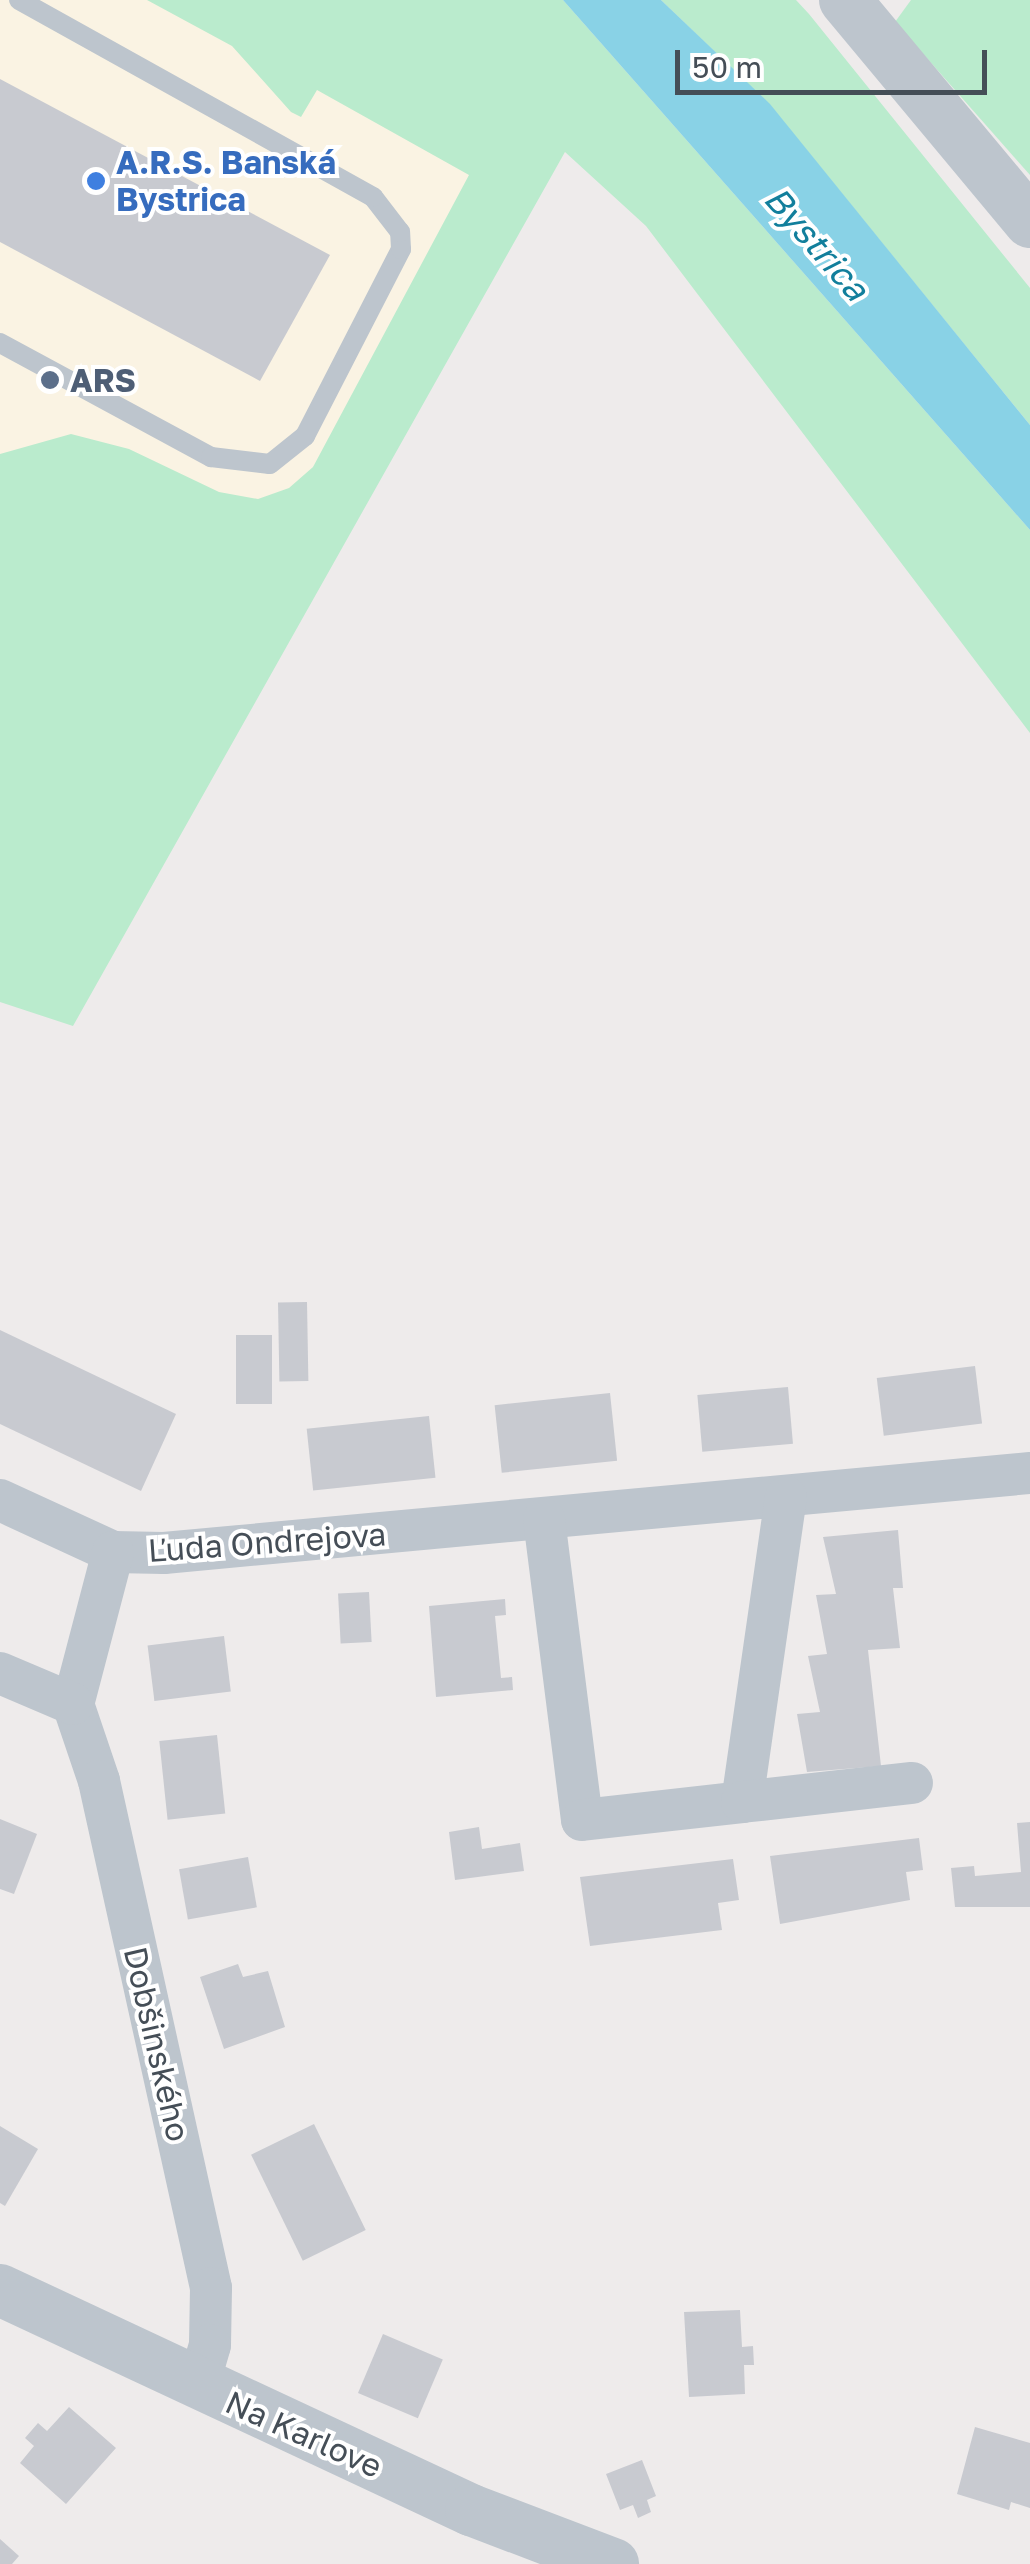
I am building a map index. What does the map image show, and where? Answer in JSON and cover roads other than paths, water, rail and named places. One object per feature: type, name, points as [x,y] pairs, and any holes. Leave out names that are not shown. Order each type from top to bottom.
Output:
[{"type":"street","points":[[845,0],[1030,222]]},
{"type":"street","name":"Ľuda Ondrejova","points":[[0,1500],[114,1552],[164,1553],[1030,1473]]},
{"type":"street","points":[[742,1802],[786,1497]]},
{"type":"street","points":[[544,1519],[582,1820],[912,1784]]},
{"type":"street","points":[[0,1672],[73,1704],[114,1552]]},
{"type":"street","name":"Dobšinského","points":[[73,1704],[99,1781],[212,2288],[210,2345],[198,2386]]},
{"type":"street","name":"Na Karlove","points":[[0,2290],[198,2386],[471,2510],[614,2564]]},
{"type":"lane","points":[[0,343],[212,457],[270,464],[304,436],[401,248],[400,232],[373,196],[19,0]]},
{"type":"water","name":"Bystrica","points":[[563,0],[661,0],[770,104],[1030,425],[1030,530]]},
{"type":"place","name":"A.R.S. Banská Bystrica","points":[[96,181]]},
{"type":"place","name":"ARS","points":[[50,380]]}]
